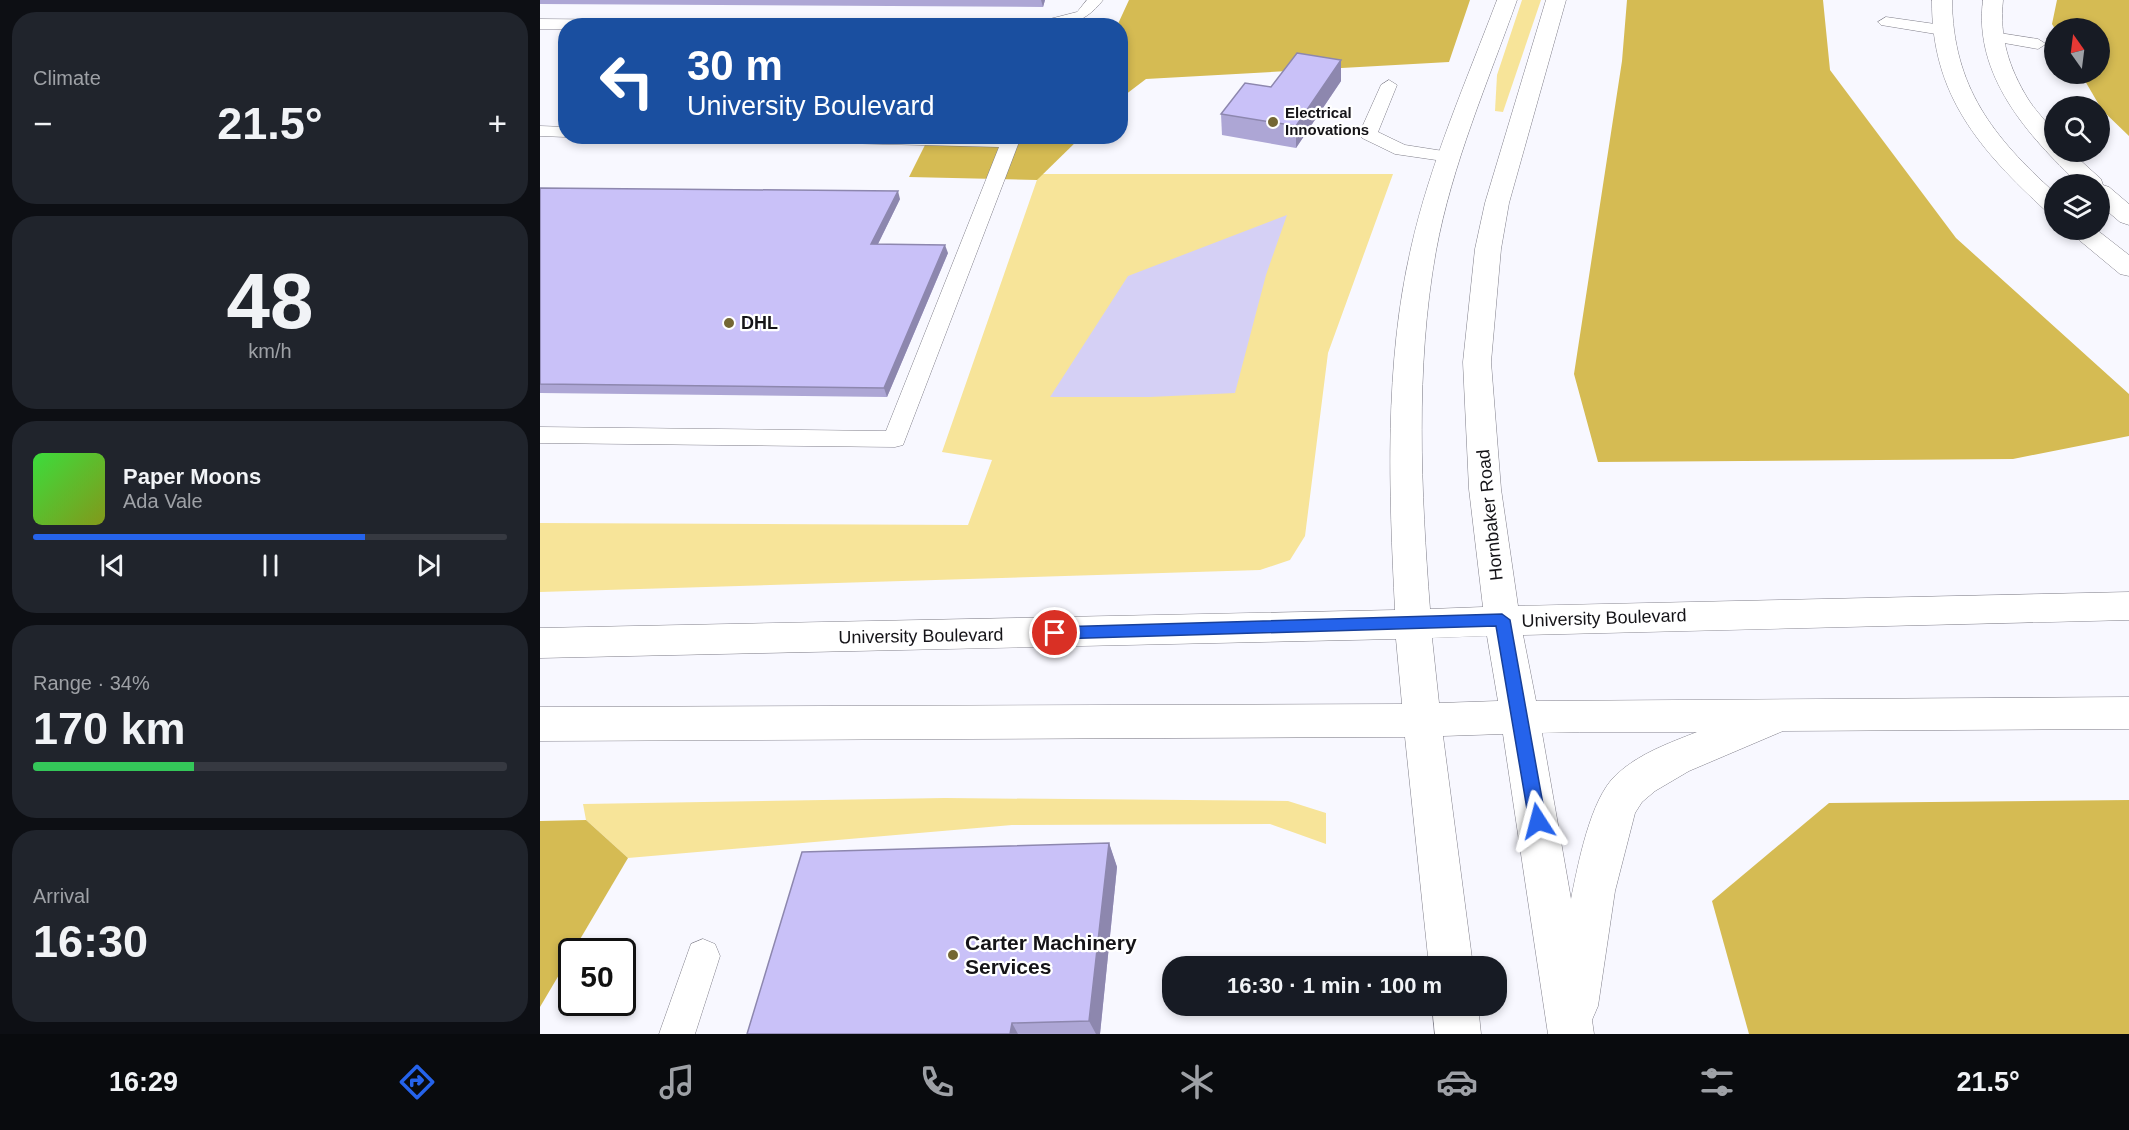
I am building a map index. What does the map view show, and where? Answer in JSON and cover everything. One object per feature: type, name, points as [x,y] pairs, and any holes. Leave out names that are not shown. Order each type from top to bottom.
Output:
[{"type":"main road","points":[[1449,956],[1413,624],[1406,519],[1407,398],[1417,286],[1432,214],[1450,157],[1507,0]]},
{"type":"main road","name":"Hornbaker Road","points":[[1556,0],[1497,203],[1482,299],[1477,362],[1485,489],[1502,620],[1571,1033]]},
{"type":"main road","points":[[1942,0],[1967,34],[2003,71],[2014,93],[2044,133]]},
{"type":"main road","points":[[1993,0],[1990,9],[1967,34],[1942,44],[1952,75],[1977,122],[2015,169],[2044,196]]},
{"type":"main road","points":[[2069,162],[2081,174]]},
{"type":"main road","points":[[2110,201],[2129,217]]},
{"type":"main road","points":[[2094,240],[2129,268]]},
{"type":"main road","name":"University Boulevard","points":[[540,643],[2129,606]]},
{"type":"main road","points":[[540,724],[1320,722],[1424,718],[2129,712]]},
{"type":"main road","points":[[1571,1033],[1607,835],[1620,801],[1640,780],[1669,764],[1786,716]]},
{"type":"main road","points":[[1456,1016],[1458,1034]]},
{"type":"lane","points":[[1071,18],[1082,15],[1095,0]]},
{"type":"lane","points":[[1886,22],[2038,44]]},
{"type":"lane","points":[[540,24],[558,24]]},
{"type":"lane","points":[[1389,85],[1368,134],[1401,150],[1450,157]]},
{"type":"lane","points":[[540,131],[558,132]]},
{"type":"lane","points":[[540,435],[895,440],[1009,144]]},
{"type":"lane","points":[[677,1034],[703,956]]},
{"type":"shaded area","points":[[1129,0],[1470,0],[1449,62],[1146,79],[1128,93],[1128,18],[1121,18]]},
{"type":"shaded area","points":[[1522,0],[1541,0],[1503,112],[1495,111],[1497,75]]},
{"type":"shaded area","points":[[1627,0],[1823,0],[1830,70],[1956,238],[2129,394],[2129,436],[2013,459],[1598,462],[1574,374],[1622,61]]},
{"type":"shaded area","points":[[2057,0],[2129,0],[2129,136],[2110,118],[2110,96],[2094,96],[2087,84],[2110,84],[2110,18],[2053,18]]},
{"type":"shaded area","points":[[926,144],[1074,144],[1037,180],[909,177]]},
{"type":"shaded area","points":[[1039,174],[1393,174],[1328,353],[1305,536],[1290,560],[1260,570],[540,592],[540,523],[968,525],[992,460],[942,452]]},
{"type":"shaded area","points":[[1287,215],[1266,275],[1235,393],[1150,397],[1050,397],[1128,276]]},
{"type":"shaded area","points":[[945,798],[1288,801],[1326,813],[1326,844],[1270,824],[1012,825],[628,858],[586,820],[583,804]]},
{"type":"shaded area","points":[[2129,800],[2129,1034],[1749,1034],[1712,901],[1829,803]]},
{"type":"shaded area","points":[[586,820],[628,858],[581,938],[558,938],[558,977],[540,1007],[540,821]]},
{"type":"building","points":[[1297,53],[1341,60],[1296,126],[1221,114],[1245,83],[1271,87]]},
{"type":"building","name":"DHL","points":[[540,188],[898,191],[871,244],[945,245],[884,388],[540,384]]},
{"type":"building","name":"Carter Machinery Services","points":[[1109,843],[1089,1021],[1012,1023],[1010,1034],[747,1034],[802,852]]},
{"type":"place","name":"Electrical Innovations","points":[[1273,122]]},
{"type":"place","name":"DHL","points":[[729,323]]},
{"type":"place","name":"Carter Machinery Services","points":[[953,955]]},
{"type":"route","points":[[1055,633],[1502,620],[1538,821]]}]
